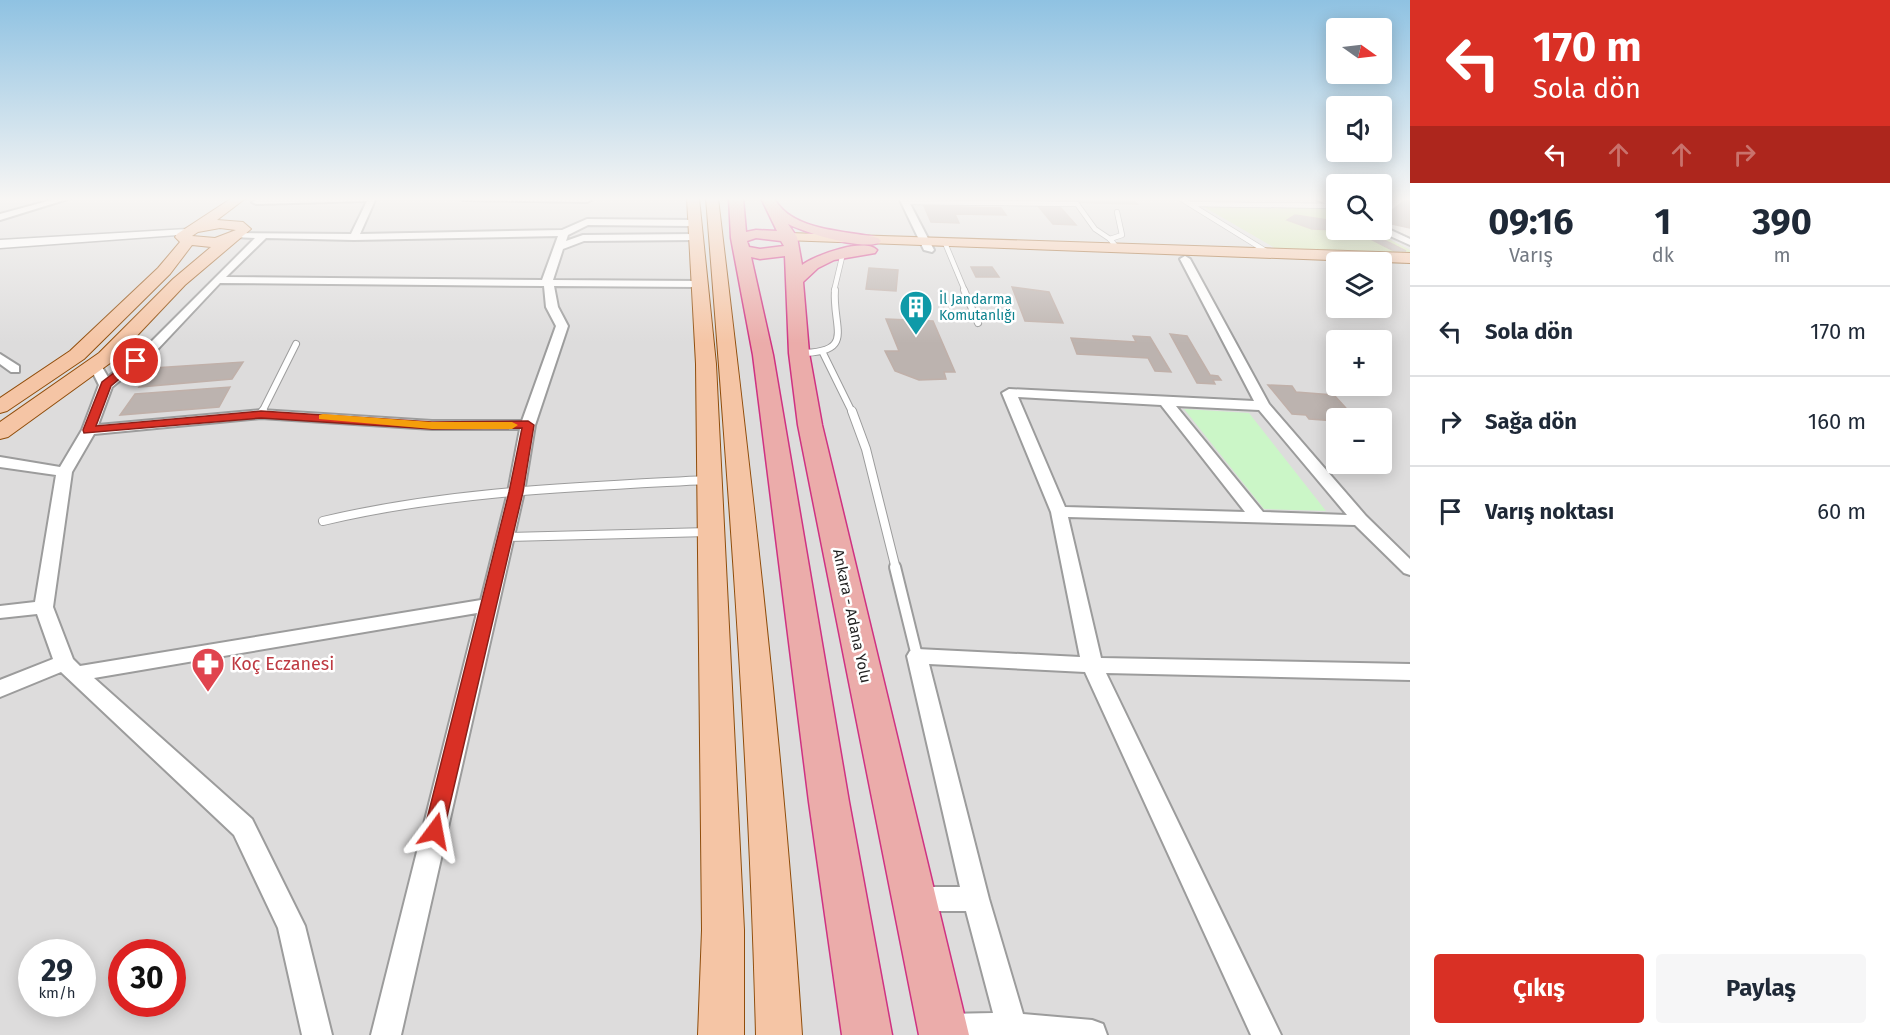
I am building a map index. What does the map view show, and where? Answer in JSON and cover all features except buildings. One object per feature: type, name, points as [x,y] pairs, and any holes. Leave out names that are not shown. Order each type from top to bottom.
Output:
[{"type":"highway","points":[[721,246],[762,355],[829,802],[867,1035]]},
{"type":"highway","points":[[748,246],[760,254],[784,246]]},
{"type":"highway","name":"Ankara - Adana Yolu","points":[[791,246],[811,353],[810,426],[943,1032]]},
{"type":"highway","points":[[796,280],[809,265],[866,246]]},
{"type":"main road","points":[[0,407],[77,355],[164,272],[182,246]]},
{"type":"main road","points":[[0,432],[95,365],[179,282],[221,246]]},
{"type":"main road","points":[[708,246],[699,284],[705,364],[723,930],[722,1035]]},
{"type":"main road","points":[[715,246],[745,533],[774,925],[779,1035]]},
{"type":"main road","points":[[933,246],[1326,264]]},
{"type":"main road","points":[[947,247],[986,246]]},
{"type":"main road","points":[[1150,246],[1270,254],[1410,258]]},
{"type":"main road","points":[[1392,265],[1410,266]]},
{"type":"street","points":[[252,246],[151,349],[106,385],[89,430],[64,472],[44,607],[69,669],[243,827],[291,926],[317,1035]]},
{"type":"street","points":[[386,1035],[516,492],[528,425],[562,326],[552,307],[552,294],[547,281],[559,247]]},
{"type":"street","points":[[1185,259],[1263,406],[1360,520],[1410,569]]},
{"type":"street","points":[[217,280],[699,284]]},
{"type":"street","points":[[0,358],[15,369]]},
{"type":"street","points":[[95,365],[106,385]]},
{"type":"street","points":[[1263,406],[1009,393],[1059,512],[1092,665],[1266,1035]]},
{"type":"street","points":[[1165,401],[1258,517]]},
{"type":"street","points":[[89,430],[261,414],[432,425],[528,425]]},
{"type":"street","points":[[0,462],[64,472]]},
{"type":"street","points":[[1059,512],[1360,520]]},
{"type":"street","points":[[0,689],[69,669],[489,605]]},
{"type":"street","points":[[0,612],[44,607]]},
{"type":"street","points":[[1012,1028],[976,899],[917,656],[1092,665],[1410,672]]},
{"type":"street","points":[[912,899],[976,899]]},
{"type":"street","points":[[943,1032],[1012,1028],[1092,1035]]},
{"type":"lane","points":[[1258,246],[1270,254]]},
{"type":"lane","points":[[947,247],[978,323]]},
{"type":"lane","points":[[843,253],[837,273],[834,301],[839,322],[838,341],[834,347],[811,353],[845,393],[866,449],[917,656]]},
{"type":"lane","points":[[261,414],[296,344]]},
{"type":"lane","points":[[323,521],[387,505],[516,492],[709,480]]},
{"type":"lane","points":[[505,537],[709,532]]},
{"type":"shaded area","points":[[0,246],[1410,246],[1410,1035],[0,1035]]},
{"type":"green space","points":[[1272,246],[1403,246],[1410,250],[1410,254],[1280,251]]},
{"type":"green space","points":[[1184,409],[1249,413],[1326,511],[1264,509]]},
{"type":"slow traffic","points":[[323,417],[432,425],[512,425]]},
{"type":"place","name":"İl Jandarma Komutanlığı","points":[[916,336]]},
{"type":"place","name":"Koç Eczanesi","points":[[208,693]]},
{"type":"route","points":[[136,361],[106,385],[89,430],[261,414],[432,425],[528,425],[516,492],[435,831]]}]
